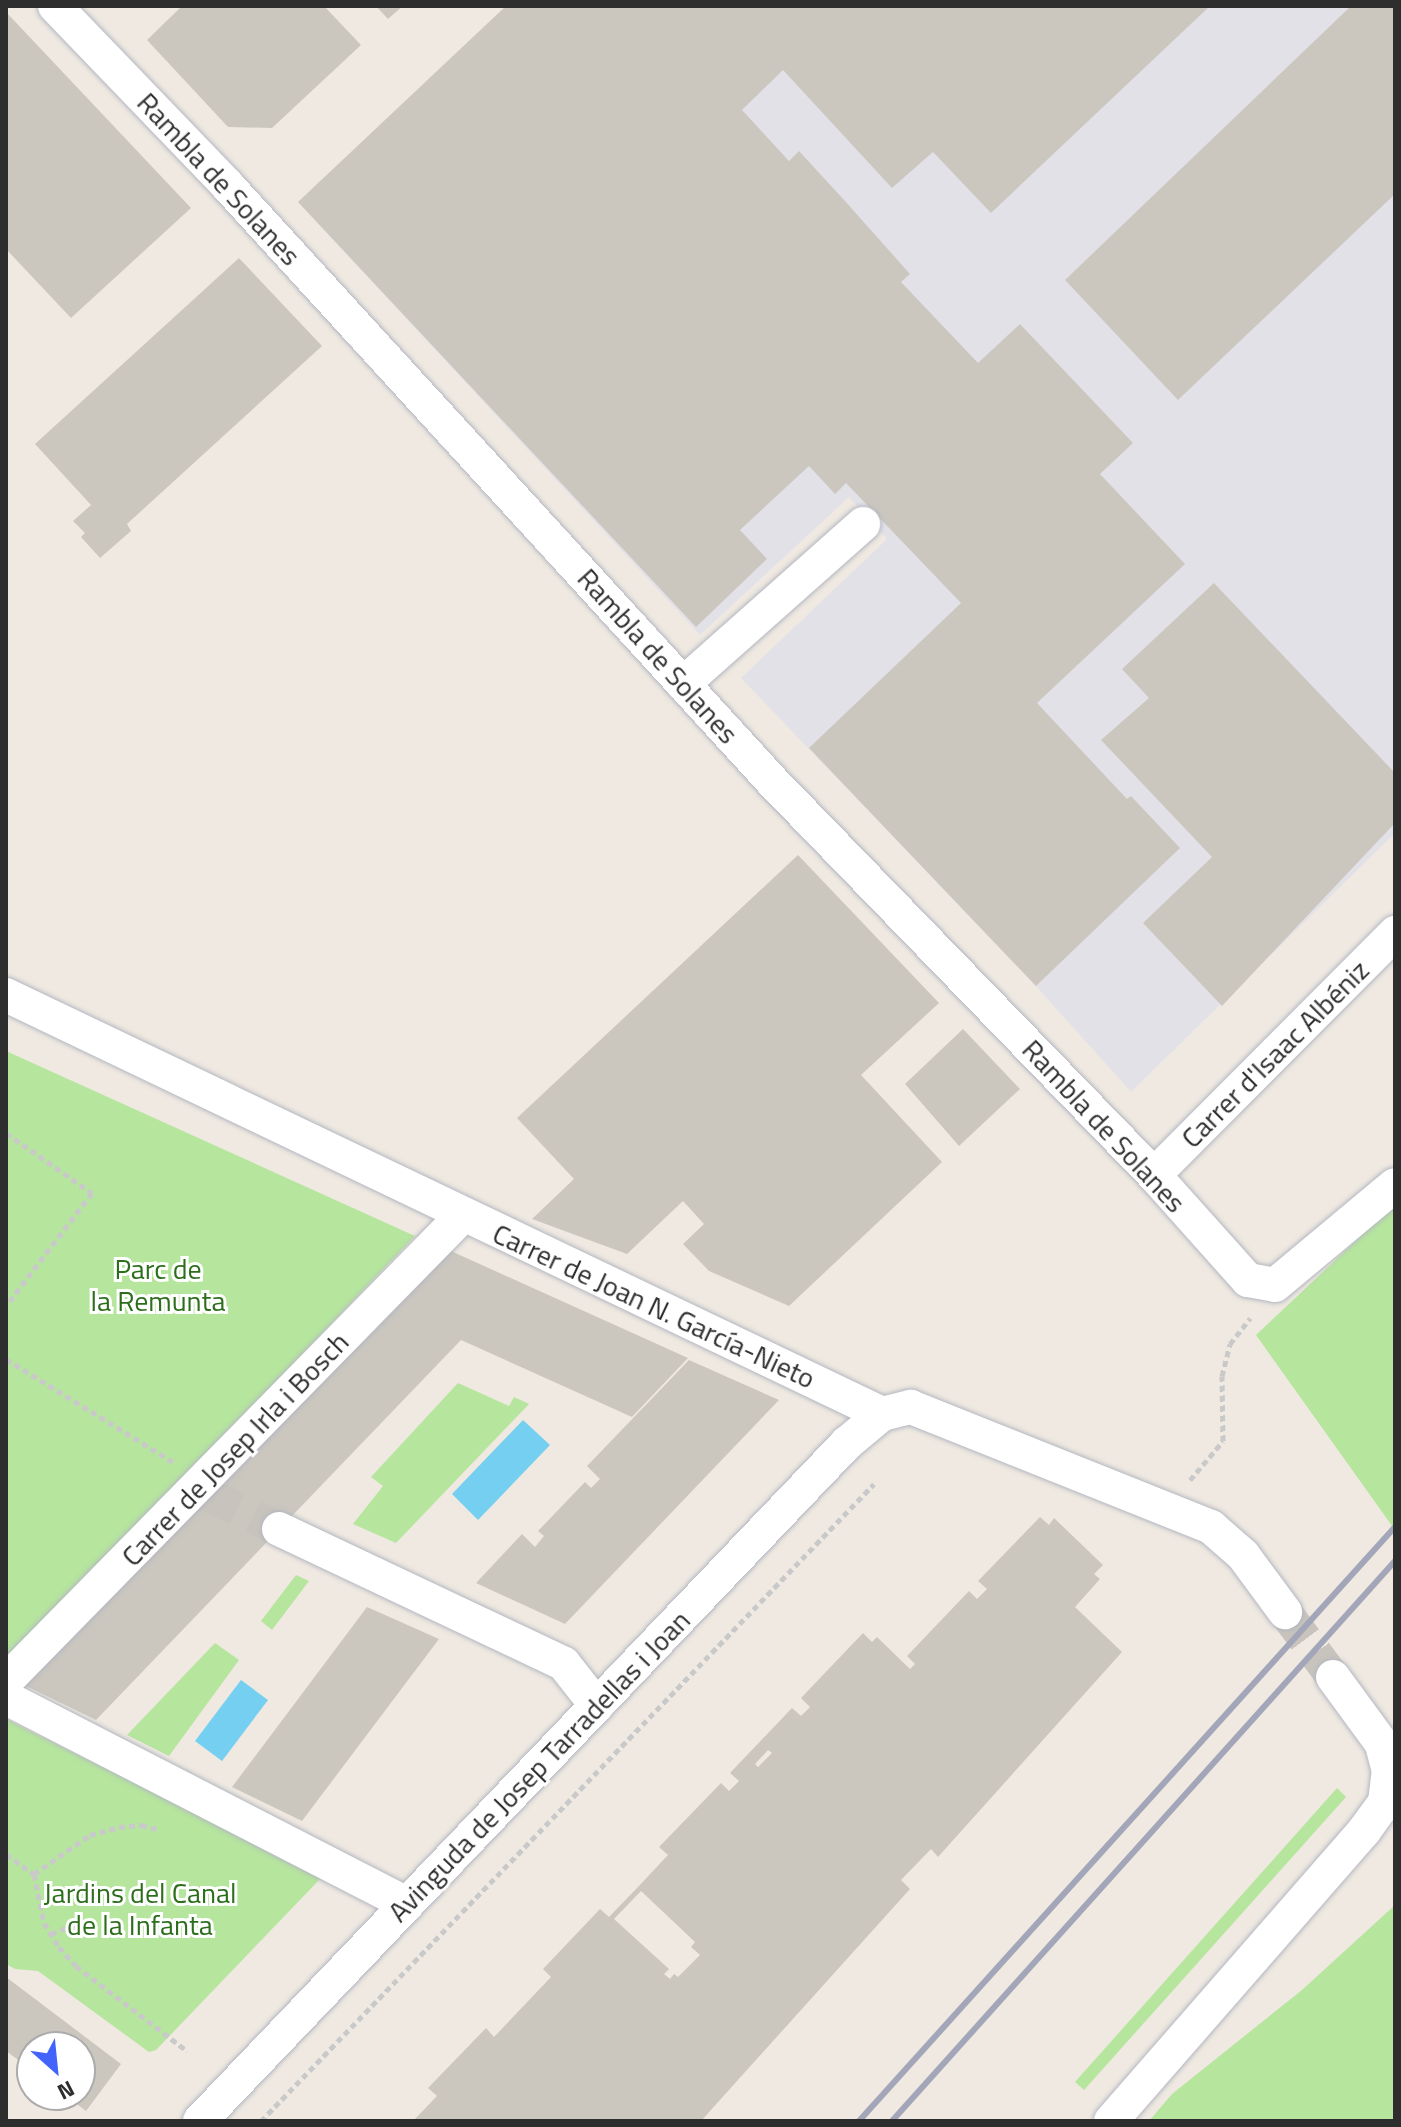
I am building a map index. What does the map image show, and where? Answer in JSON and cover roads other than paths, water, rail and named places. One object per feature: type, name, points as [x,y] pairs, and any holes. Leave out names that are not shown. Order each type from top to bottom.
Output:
[{"type":"street","name":"Rambla de Solanes","points":[[55,6],[227,185],[772,781],[1154,1175],[1248,1280],[1275,1285],[1395,1185]]},
{"type":"street","points":[[683,684],[863,524]]},
{"type":"street","name":"Carrer d'Isaac Albéniz","points":[[1154,1175],[1395,933]]},
{"type":"street","name":"Carrer de Joan N. García-Nieto","points":[[6,995],[882,1414]]},
{"type":"street","name":"Carrer de Josep Irla i Bosch","points":[[6,1681],[463,1215]]},
{"type":"street","points":[[882,1414],[911,1407],[1211,1527],[1243,1555],[1285,1612]]},
{"type":"street","name":"Avinguda de Josep Tarradellas i Joan","points":[[200,2121],[846,1444],[882,1414]]},
{"type":"street","points":[[279,1529],[564,1664],[597,1706]]},
{"type":"street","points":[[1111,2121],[1364,1831],[1385,1802],[1389,1771],[1382,1744],[1333,1677]]},
{"type":"street","points":[[6,1698],[407,1904]]},
{"type":"water","points":[[523,1420],[550,1445],[478,1520],[452,1494]]},
{"type":"water","points":[[241,1680],[268,1700],[222,1761],[195,1741]]},
{"type":"tunnel","points":[[207,1494],[279,1529]]},
{"type":"tunnel","points":[[1285,1612],[1333,1677]]},
{"type":"railway","points":[[859,2121],[1395,1527]]},
{"type":"railway","points":[[892,2121],[1395,1561]]},
{"type":"park label","name":"Parc de la Remunta","points":[[158,1285]]},
{"type":"park label","name":"Jardins del Canal de la Infanta","points":[[140,1909]]}]
